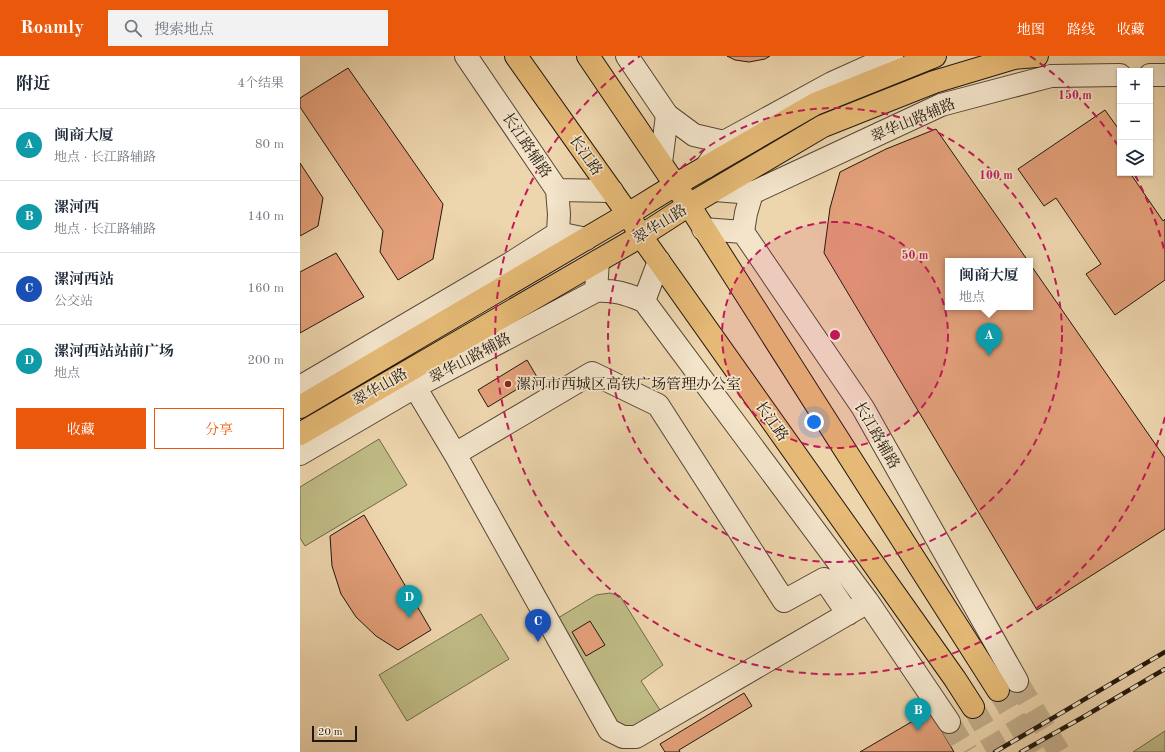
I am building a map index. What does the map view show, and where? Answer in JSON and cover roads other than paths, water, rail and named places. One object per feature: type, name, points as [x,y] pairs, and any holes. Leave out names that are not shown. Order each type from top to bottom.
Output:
[{"type":"main road","name":"长江路","points":[[516,56],[628,214],[641,236],[955,679],[973,707]]},
{"type":"main road","points":[[588,56],[661,163],[1008,686]]},
{"type":"main road","name":"翠华山路","points":[[300,407],[815,104],[935,56]]},
{"type":"main road","name":"翠华山路","points":[[300,434],[641,236],[689,205],[823,126],[934,82],[1014,58],[1037,56]]},
{"type":"street","name":"长江路辅路","points":[[466,56],[558,190],[612,191]]},
{"type":"street","points":[[627,56],[667,115],[694,135],[724,142]]},
{"type":"street","points":[[706,168],[724,142],[832,83],[892,56]]},
{"type":"street","points":[[1153,75],[1165,75]]},
{"type":"street","name":"翠华山路辅路","points":[[715,190],[752,193],[941,105],[1051,76],[1117,76]]},
{"type":"street","points":[[661,163],[667,115]]},
{"type":"street","points":[[558,190],[558,232]]},
{"type":"street","points":[[703,228],[743,232],[746,213],[752,193]]},
{"type":"street","points":[[300,387],[511,263],[558,232],[586,239]]},
{"type":"street","name":"长江路辅路","points":[[743,232],[863,408],[1008,686]]},
{"type":"street","points":[[598,261],[596,291],[609,290],[624,293],[644,301],[868,602],[949,722]]},
{"type":"street","points":[[644,301],[659,261]]},
{"type":"street","name":"翠华山路辅路","points":[[300,454],[415,387],[596,291]]},
{"type":"street","points":[[454,454],[592,373],[658,405],[784,601],[824,579],[848,614]]},
{"type":"street","points":[[415,387],[609,730],[623,737],[636,737],[868,602]]},
{"type":"tunnel","points":[[1017,681],[1059,752]]},
{"type":"tunnel","points":[[998,690],[1035,752]]},
{"type":"tunnel","points":[[973,707],[999,752]]},
{"type":"tunnel","points":[[949,722],[967,752]]},
{"type":"railway","points":[[995,752],[1165,652]]},
{"type":"railway","points":[[1021,752],[1165,669]]},
{"type":"place","name":"闽商大厦","points":[[989,356]]},
{"type":"place","name":"漯河市西城区高铁广场管理办公室","points":[[508,384]]},
{"type":"place","name":"漯河西站站前广场","points":[[409,618]]},
{"type":"place","name":"漯河西站","points":[[538,642]]},
{"type":"place","name":"漯河西","points":[[918,731]]}]
